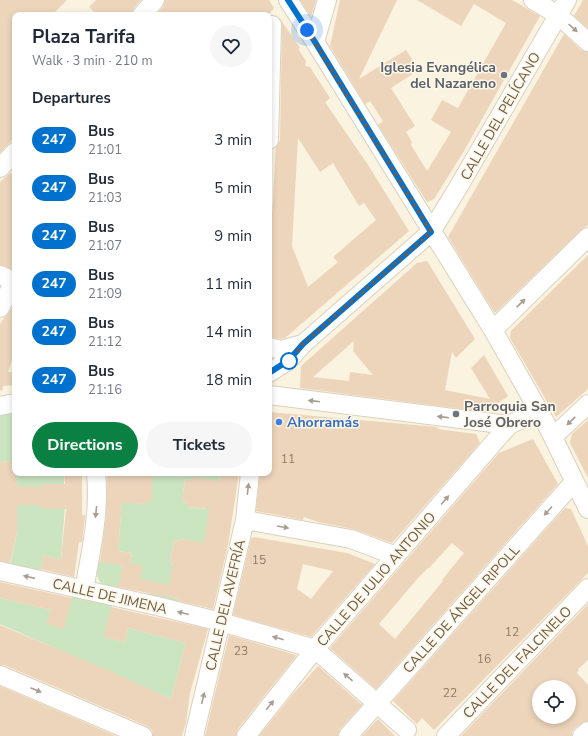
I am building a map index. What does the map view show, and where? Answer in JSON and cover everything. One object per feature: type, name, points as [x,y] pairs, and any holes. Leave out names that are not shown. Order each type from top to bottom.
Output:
[{"type":"street","points":[[145,12],[155,0]]},
{"type":"street","points":[[315,42],[327,0]]},
{"type":"street","points":[[533,0],[558,15],[588,42]]},
{"type":"street","name":"CALLE DEL PELÍCANO","points":[[275,370],[289,360],[303,344],[431,232],[567,0]]},
{"type":"street","points":[[272,26],[289,2],[493,330],[553,437],[588,509]]},
{"type":"street","points":[[493,330],[588,237]]},
{"type":"street","points":[[0,308],[10,280]]},
{"type":"street","points":[[272,348],[281,350],[303,344]]},
{"type":"street","points":[[275,370],[289,398]]},
{"type":"street","points":[[272,395],[509,425],[539,411]]},
{"type":"street","points":[[0,406],[12,404]]},
{"type":"street","points":[[553,437],[588,404]]},
{"type":"street","name":"CALLE DE JULIO ANTONIO","points":[[246,736],[315,649],[509,425]]},
{"type":"street","points":[[84,590],[93,543],[98,493],[96,476]]},
{"type":"street","name":"CALLE DEL AVEFRÍA","points":[[194,736],[245,520],[250,476]]},
{"type":"street","name":"CALLE DE ÁNGEL RIPOLL","points":[[348,736],[574,482]]},
{"type":"street","points":[[245,520],[352,539],[396,556]]},
{"type":"street","name":"CALLE DE JIMENA","points":[[0,571],[221,622],[315,649]]},
{"type":"street","name":"CALLE DEL FALCINELO","points":[[446,736],[588,588]]},
{"type":"street","points":[[315,649],[407,730]]},
{"type":"street","points":[[0,675],[143,736]]},
{"type":"street","points":[[582,736],[588,731]]},
{"type":"green space","points":[[11,408],[12,461],[0,462],[0,412]]},
{"type":"green space","points":[[16,476],[64,476],[64,487],[35,487],[35,505],[65,505],[61,560],[44,555],[39,580],[10,565],[17,533]]},
{"type":"green space","points":[[130,476],[219,476],[218,484],[192,478],[192,480],[185,479],[182,502],[188,503],[188,507],[206,509],[206,507],[210,507],[204,546],[191,541],[180,539],[179,541],[174,540],[170,563],[175,564],[167,596],[179,598],[178,604],[147,598],[151,582],[140,579],[130,563],[132,553],[118,551],[122,502],[147,504],[147,501],[152,501],[152,483]]},
{"type":"green space","points":[[98,561],[123,566],[118,591],[106,587],[100,582],[97,573]]},
{"type":"green space","points":[[72,596],[112,605],[105,637],[125,642],[128,628],[186,643],[171,699],[0,624],[0,598],[51,610],[47,624],[64,628]]},
{"type":"building","points":[[0,0],[67,0],[55,12],[12,12],[12,140],[0,153]]},
{"type":"building","points":[[96,0],[141,0],[134,8],[133,12],[94,12],[89,7]]},
{"type":"building","points":[[165,0],[269,0],[274,8],[271,12],[159,12],[163,7]]},
{"type":"building","points":[[300,0],[316,0],[312,14],[310,15]]},
{"type":"building","points":[[340,0],[397,0],[359,79],[406,50],[419,70],[391,88],[415,126],[406,132],[412,142],[411,145],[427,171],[451,132],[431,120],[442,100],[458,108],[506,23],[474,4],[461,26],[417,0],[512,0],[540,16],[464,151],[434,199],[427,202],[378,125],[383,121],[370,101],[365,104],[330,46]]},
{"type":"building","points":[[583,0],[588,0],[588,28],[574,16]]},
{"type":"building","points":[[279,17],[300,48],[298,49],[306,61],[305,66],[310,67],[330,98],[325,102],[368,165],[409,231],[285,338],[281,339],[272,338],[272,216],[276,147],[280,140],[282,25]],"holes":[[[298,138],[320,172],[333,163],[359,206],[364,203],[376,220],[333,257],[338,262],[308,287],[292,246]]]},
{"type":"building","points":[[564,34],[581,50],[588,52],[588,225],[496,312],[494,312],[448,237]]},
{"type":"building","points":[[10,173],[12,174],[12,269],[0,265],[0,182]]},
{"type":"building","points":[[588,255],[588,389],[556,417],[510,338],[511,331]]},
{"type":"building","points":[[427,261],[475,339],[456,358],[452,352],[445,390],[490,399],[471,368],[484,355],[508,396],[486,412],[300,388],[301,366],[417,263]],"holes":[[[354,341],[353,351],[373,375],[350,372],[349,381],[313,377]]]},
{"type":"building","points":[[12,308],[12,361],[8,372],[12,372],[12,385],[3,386],[2,391],[0,390],[0,324]]},
{"type":"building","points":[[272,412],[438,427],[437,429],[476,434],[480,443],[392,543],[353,529],[318,522],[304,517],[303,520],[256,511],[260,476],[272,476]]},
{"type":"building","points":[[588,420],[588,478],[570,443],[572,434]]},
{"type":"building","points":[[533,439],[558,484],[376,689],[330,648],[499,453]],"holes":[[[452,543],[464,553],[395,639],[379,624],[418,578]]]},
{"type":"building","points":[[12,461],[12,476],[16,476],[17,486],[42,487],[42,484],[65,484],[64,476],[82,476],[82,515],[85,515],[85,517],[82,542],[79,542],[74,577],[41,569],[44,555],[61,560],[66,509],[40,508],[40,505],[17,505],[17,533],[10,563],[0,561],[0,462]]},
{"type":"building","points":[[107,476],[152,476],[152,501],[147,501],[147,504],[122,503],[118,551],[132,553],[130,563],[143,566],[140,579],[169,585],[173,563],[170,563],[174,540],[179,541],[180,539],[204,543],[209,509],[188,507],[188,503],[182,502],[185,479],[192,480],[192,477],[219,481],[220,476],[239,476],[228,545],[213,609],[179,601],[179,598],[118,587],[123,566],[100,562],[106,518]]},
{"type":"building","points":[[565,508],[571,509],[588,546],[588,573],[434,730],[422,718],[417,724],[393,701]]},
{"type":"building","points":[[254,537],[347,553],[375,564],[311,637],[233,615],[251,539]],"holes":[[[303,564],[333,571],[311,599],[297,589]]]},
{"type":"building","points":[[0,582],[72,598],[64,629],[46,624],[51,610],[0,598]]},
{"type":"building","points":[[588,604],[588,660],[578,669],[579,670],[577,673],[588,685],[588,721],[575,728],[572,732],[572,736],[461,736]]},
{"type":"building","points":[[111,607],[208,629],[190,693],[186,723],[182,736],[153,736],[152,730],[147,726],[4,665],[0,665],[0,625],[103,668],[171,699],[186,643],[128,628],[125,642],[104,637]]},
{"type":"building","points":[[229,635],[296,656],[238,729],[236,736],[205,736]]},
{"type":"building","points":[[318,666],[362,705],[340,729],[338,736],[259,736],[293,694]]},
{"type":"building","points":[[0,686],[116,736],[0,736]]},
{"type":"building","points":[[378,719],[395,736],[362,736]]},
{"type":"bus line","name":"247","points":[[272,371],[289,360],[303,344],[431,232],[288,0]]},
{"type":"place","name":"Iglesia Evangélica del Nazareno","points":[[504,75]]},
{"type":"place","name":"Parroquia San José Obrero","points":[[456,414]]},
{"type":"place","name":"Ahorramás","points":[[279,422]]},
{"type":"route","points":[[289,361],[303,344],[431,232],[307,30]]}]
